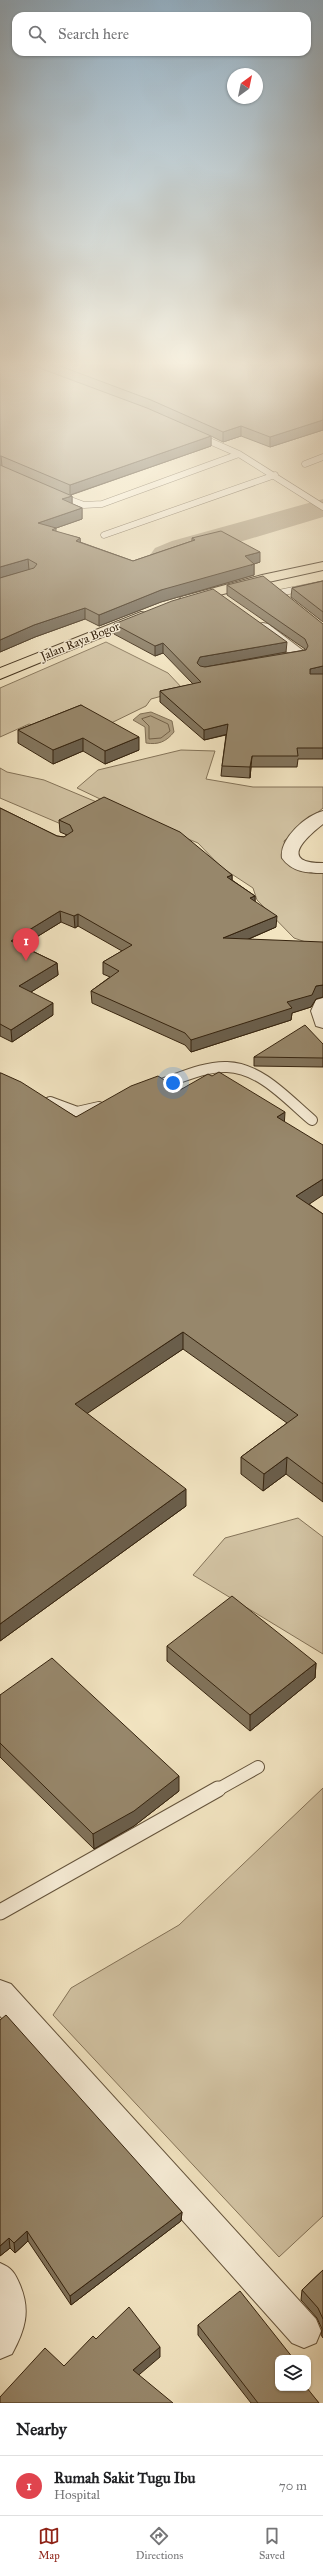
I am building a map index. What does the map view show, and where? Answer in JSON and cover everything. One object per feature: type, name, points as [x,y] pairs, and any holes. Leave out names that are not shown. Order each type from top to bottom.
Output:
[{"type":"highway","points":[[323,556],[254,570],[172,598],[213,591],[274,589],[323,566]]},
{"type":"highway","name":"Jalan Raya Bogor","points":[[0,660],[148,607],[0,674]]},
{"type":"street","points":[[213,591],[230,602]]},
{"type":"street","points":[[248,616],[299,653],[299,663],[265,663]]},
{"type":"street","points":[[323,816],[293,841],[290,851],[290,857],[299,865],[306,868],[323,868]]},
{"type":"street","points":[[323,1004],[320,1011],[323,1022]]},
{"type":"street","points":[[0,1994],[304,2331]]},
{"type":"street","points":[[0,2280],[10,2300],[5,2332]]},
{"type":"lane","points":[[50,492],[79,504],[102,504],[182,475]]},
{"type":"lane","points":[[104,535],[272,475]]},
{"type":"lane","points":[[277,475],[323,507]]},
{"type":"lane","points":[[274,589],[323,584]]},
{"type":"lane","points":[[146,1090],[222,1067],[237,1068],[259,1078],[312,1120]]},
{"type":"lane","points":[[43,1099],[62,1108],[77,1112],[88,1111],[110,1103]]},
{"type":"lane","points":[[0,1912],[258,1767]]},
{"type":"shaded area","points":[[106,642],[168,673],[184,690],[151,699],[146,706],[105,726],[38,727],[29,724],[0,737],[0,688]]},
{"type":"shaded area","points":[[181,750],[215,751],[206,779],[253,787],[323,787],[323,808],[284,841],[289,857],[323,873],[323,948],[294,938],[257,900],[253,888],[221,867],[198,843],[161,828],[77,788],[98,770]]},
{"type":"shaded area","points":[[0,768],[7,772],[44,780],[99,803],[61,824],[0,798]]},
{"type":"shaded area","points":[[298,1518],[323,1537],[323,1654],[193,1575],[225,1538]]},
{"type":"shaded area","points":[[323,1788],[323,2216],[279,2257],[53,2015],[71,1988],[179,1925]]},
{"type":"water","points":[[151,712],[172,721],[174,732],[165,740],[154,744],[146,743],[145,727],[133,720],[140,714]]},
{"type":"building","points":[[0,475],[24,475],[72,496],[62,499],[82,508],[38,523],[56,528],[52,530],[80,538],[76,541],[133,561],[195,540],[192,538],[221,531],[260,552],[245,556],[254,564],[161,590],[99,615],[85,608],[34,625],[0,640],[0,578],[34,568],[37,564],[28,559],[0,567]]},
{"type":"building","points":[[47,475],[98,475],[70,485]]},
{"type":"building","points":[[263,576],[323,624],[323,666],[310,669],[310,674],[323,674],[323,748],[297,748],[298,756],[252,756],[250,767],[222,766],[228,724],[204,730],[160,691],[201,682],[163,643],[155,646],[114,624],[172,601],[213,589],[287,642],[200,657],[197,663],[200,666],[205,667],[306,650],[308,646],[305,639],[227,585]]},
{"type":"building","points":[[323,581],[323,612],[292,588]]},
{"type":"building","points":[[81,705],[139,737],[105,751],[83,738],[53,750],[18,730]]},
{"type":"building","points":[[104,797],[180,832],[232,875],[227,877],[255,896],[250,898],[277,916],[223,938],[323,942],[323,985],[316,986],[312,995],[287,1002],[292,1008],[191,1040],[185,1033],[91,991],[119,971],[103,962],[132,945],[78,914],[74,916],[60,911],[11,941],[57,963],[19,986],[53,1003],[11,1030],[0,1024],[0,808],[57,836],[64,837],[73,831],[70,825],[59,820]]},
{"type":"building","points":[[305,1025],[323,1044],[323,1058],[254,1057]]},
{"type":"building","points":[[219,1072],[285,1112],[277,1117],[323,1145],[323,1179],[296,1196],[323,1214],[323,1484],[287,1457],[264,1474],[241,1457],[298,1415],[183,1332],[75,1404],[186,1489],[0,1624],[0,1073],[21,1082],[76,1117],[131,1086],[158,1076],[180,1090],[208,1074],[212,1076]]},
{"type":"building","points":[[232,1596],[316,1663],[250,1715],[167,1646]]},
{"type":"building","points":[[52,1658],[179,1776],[134,1811],[93,1834],[0,1743],[0,1695]]},
{"type":"building","points":[[6,2015],[182,2212],[70,2296],[27,2231],[14,2243],[9,2238],[0,2246],[0,2020]]},
{"type":"building","points":[[323,2270],[323,2319],[318,2308],[302,2290]]},
{"type":"building","points":[[240,2291],[291,2355],[275,2355],[275,2391],[309,2391],[319,2403],[258,2403],[198,2325]]},
{"type":"building","points":[[129,2307],[160,2347],[133,2370],[173,2403],[0,2403],[0,2397],[45,2348],[64,2366],[93,2336],[96,2339]]},
{"type":"waterway","points":[[166,555],[183,548],[323,508]]},
{"type":"place","name":"Rumah Sakit Tugu Ibu","points":[[26,961]]}]
